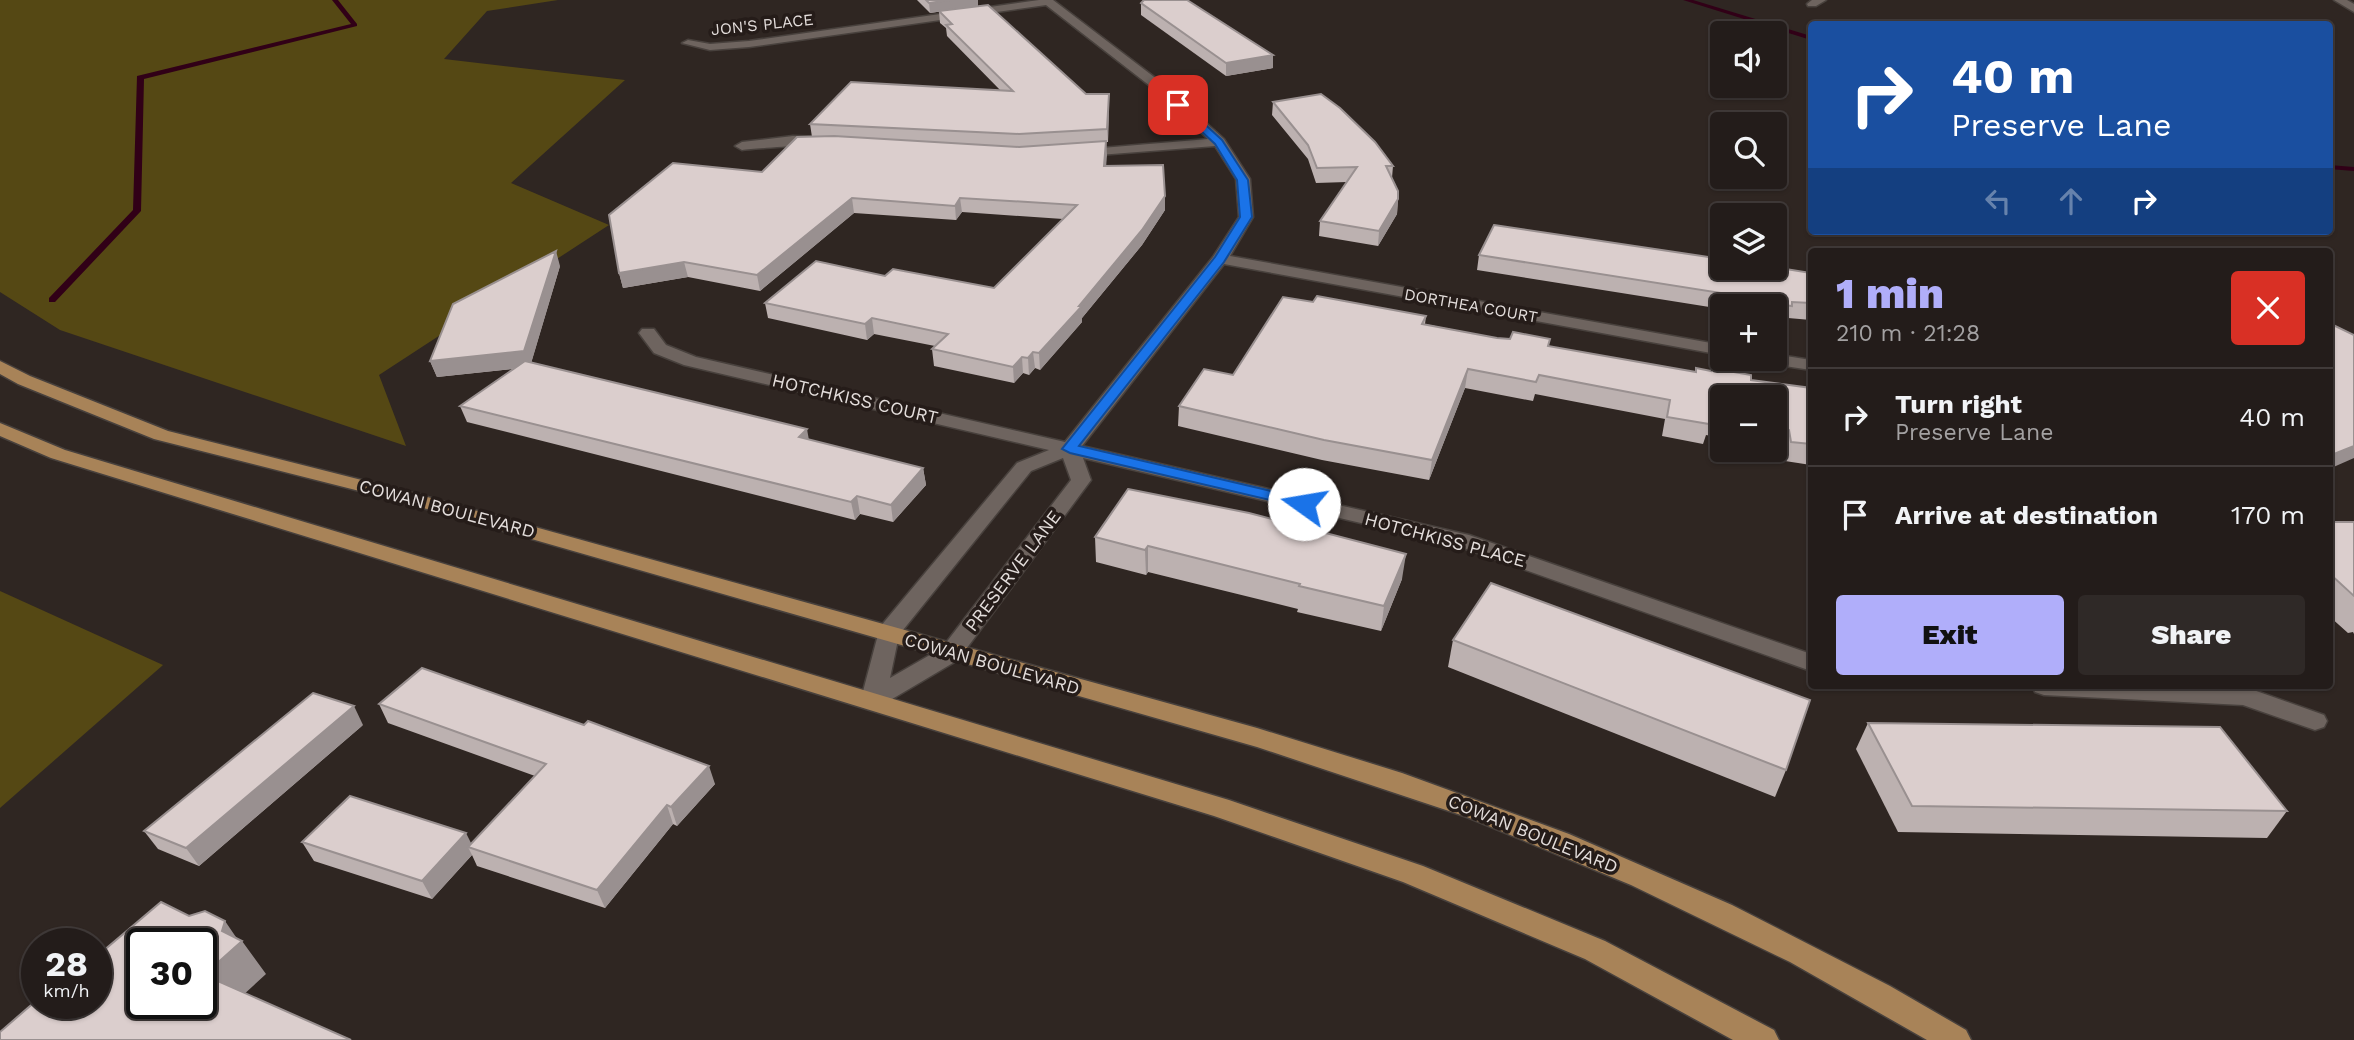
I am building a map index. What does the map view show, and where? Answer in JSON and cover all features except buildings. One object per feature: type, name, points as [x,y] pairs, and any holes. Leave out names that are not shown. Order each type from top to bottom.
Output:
[{"type":"main road","name":"COWAN BOULEVARD","points":[[0,366],[24,380],[161,435],[406,497],[888,633],[950,654],[1309,753],[1509,822],[1699,902],[1886,998],[1955,1040]]},
{"type":"main road","points":[[0,429],[58,454],[873,699],[1220,807],[1413,874],[1595,950],[1763,1040]]},
{"type":"street","points":[[2339,0],[2354,9]]},
{"type":"street","points":[[873,699],[888,633],[1024,467],[1070,449],[1220,259],[1246,217],[1243,180],[1219,142],[1158,86],[1047,1]]},
{"type":"street","name":"JON'S PLACE","points":[[688,43],[710,47],[749,44],[1047,1]]},
{"type":"street","points":[[742,146],[793,140],[842,142]]},
{"type":"street","points":[[1063,154],[1219,142]]},
{"type":"street","name":"DORTHEA COURT","points":[[1220,259],[1710,347]]},
{"type":"street","name":"HOTCHKISS COURT","points":[[648,333],[660,349],[690,361],[1070,449]]},
{"type":"street","points":[[1787,361],[1808,365]]},
{"type":"street","name":"PRESERVE LANE","points":[[873,699],[950,654],[1081,480],[1070,449]]},
{"type":"street","name":"HOTCHKISS PLACE","points":[[1070,449],[1461,540],[1808,662]]},
{"type":"street","points":[[2104,689],[2245,696],[2315,721]]},
{"type":"shaded area","points":[[0,0],[558,0],[487,11],[444,59],[625,80],[511,183],[609,225],[379,375],[406,446],[60,330],[0,292]]},
{"type":"shaded area","points":[[0,591],[163,665],[0,808]]},
{"type":"waterway","points":[[52,300],[137,211],[140,78],[355,25],[335,0]]},
{"type":"waterway","points":[[1686,0],[1808,37]]},
{"type":"waterway","points":[[2333,167],[2354,169]]},
{"type":"route","points":[[1178,105],[1219,142],[1243,180],[1246,217],[1220,259],[1070,449],[1304,504]]}]
